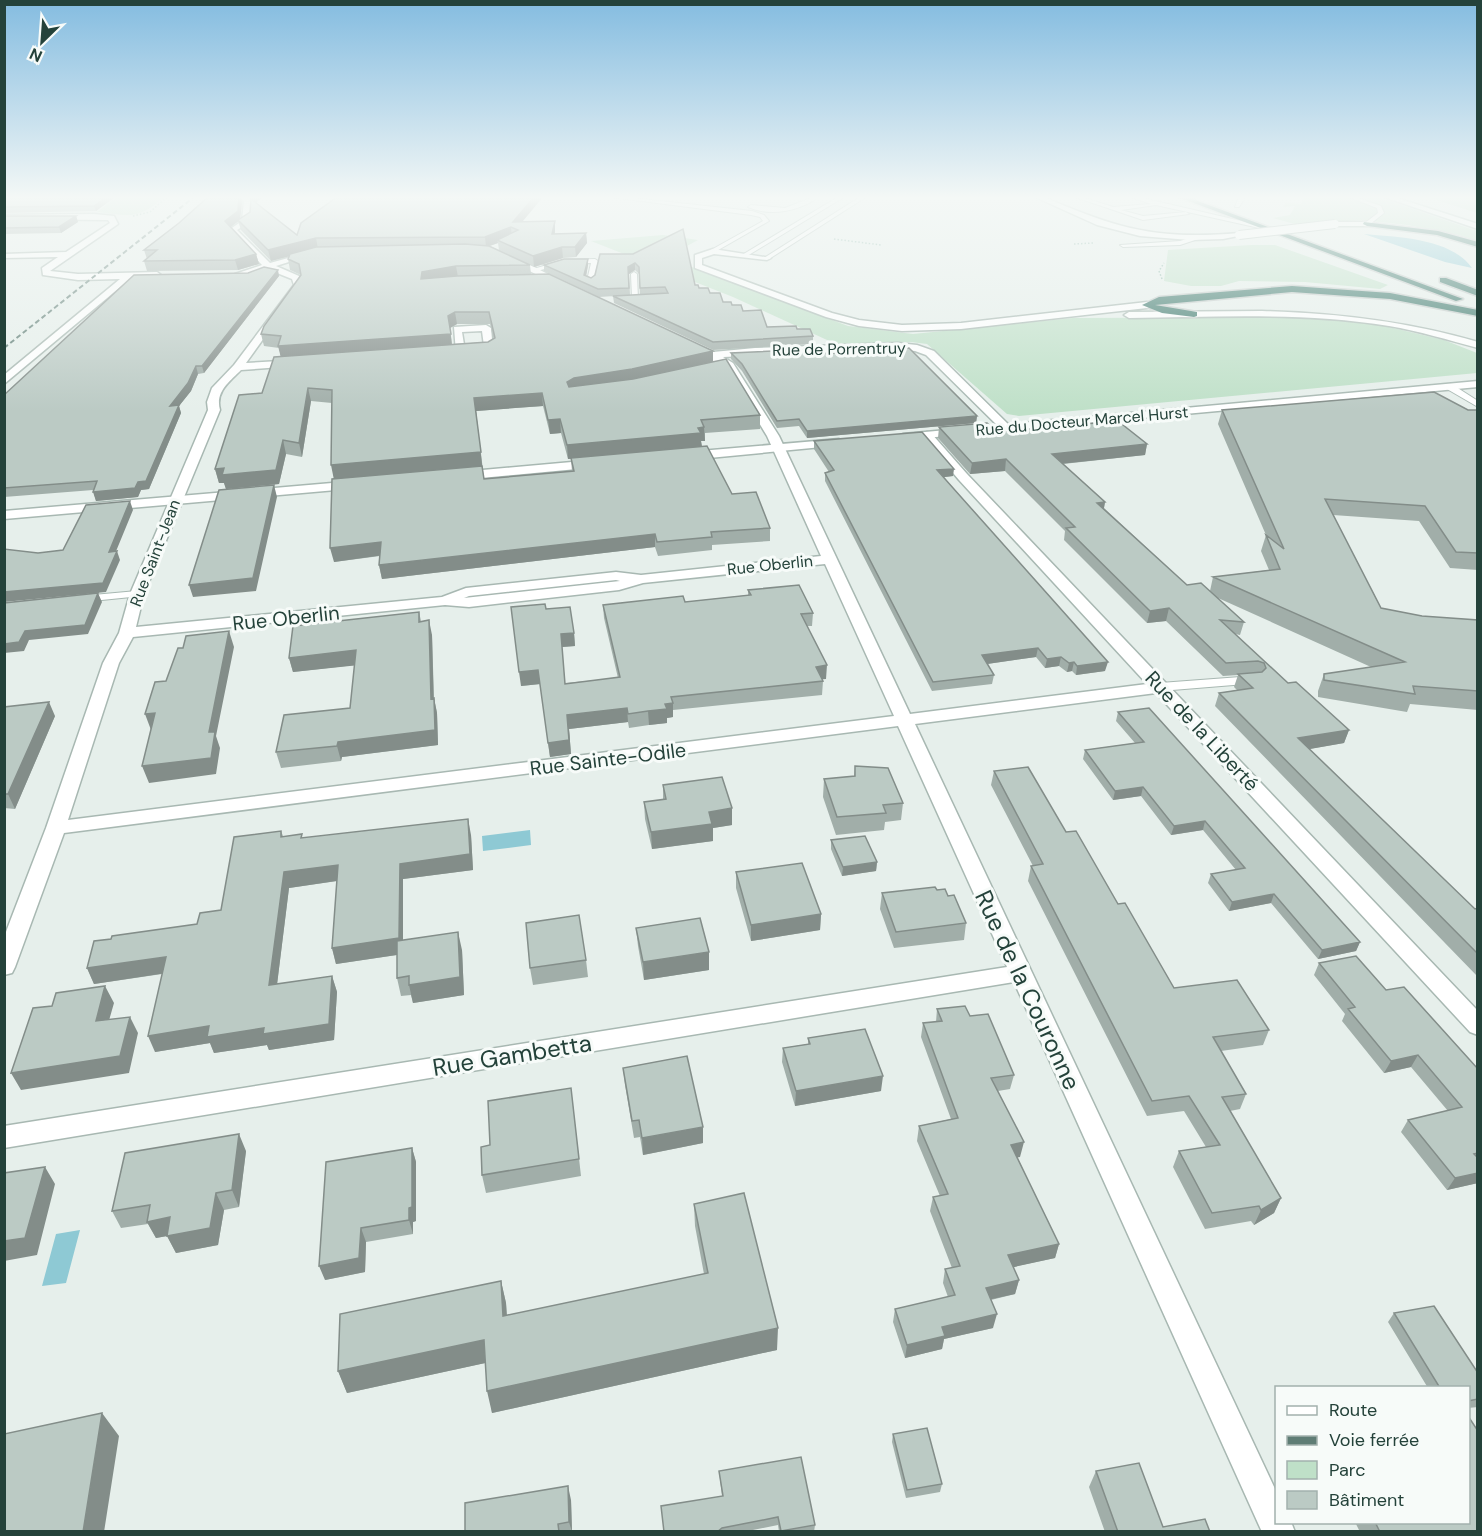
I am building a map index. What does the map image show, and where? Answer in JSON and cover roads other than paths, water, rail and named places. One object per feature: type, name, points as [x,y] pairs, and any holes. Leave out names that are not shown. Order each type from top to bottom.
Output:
[{"type":"highway","points":[[1378,269],[1478,306]]},
{"type":"highway","points":[[1435,278],[1478,292]]},
{"type":"highway","points":[[1147,305],[1159,300],[1293,289],[1389,296],[1478,314]]},
{"type":"highway","points":[[1147,305],[1162,310],[1194,314]]},
{"type":"street","points":[[46,269],[46,273],[66,276],[172,275]]},
{"type":"street","points":[[239,274],[258,269]]},
{"type":"street","points":[[276,269],[288,273]]},
{"type":"street","points":[[705,269],[829,315],[860,323],[902,328],[932,328],[1147,305]]},
{"type":"street","points":[[533,270],[573,289]]},
{"type":"street","points":[[228,274],[288,273]]},
{"type":"street","name":"Rue Saint-Jean","points":[[4,967],[56,828],[111,663],[127,633],[137,594],[214,410],[212,402],[217,388],[238,367],[298,285],[297,278],[288,273]]},
{"type":"street","points":[[4,381],[128,276]]},
{"type":"street","points":[[535,280],[556,280]]},
{"type":"street","points":[[1070,313],[1100,315],[1287,313],[1359,317],[1416,327],[1478,345]]},
{"type":"street","points":[[680,341],[729,365]]},
{"type":"street","name":"Rue de Porrentruy","points":[[712,355],[767,350],[898,346],[917,348],[930,353],[1006,428]]},
{"type":"street","points":[[448,352],[460,351]]},
{"type":"street","points":[[238,367],[310,362]]},
{"type":"street","points":[[708,370],[729,365]]},
{"type":"street","name":"Rue de la Couronne","points":[[729,365],[778,448],[1275,1523]]},
{"type":"street","name":"Rue du Docteur Marcel Hurst","points":[[893,438],[1478,384]]},
{"type":"street","name":"Rue de la Liberté","points":[[927,435],[1478,1026]]},
{"type":"street","points":[[670,457],[847,442]]},
{"type":"street","points":[[446,477],[611,462]]},
{"type":"street","points":[[4,516],[364,484]]},
{"type":"street","name":"Rue Oberlin","points":[[127,633],[446,601],[465,592],[616,576],[641,579],[828,560]]},
{"type":"street","name":"Rue Sainte-Odile","points":[[56,828],[1160,687]]},
{"type":"street","name":"Rue Gambetta","points":[[4,1137],[1020,973]]},
{"type":"lane","points":[[533,270],[538,269]]},
{"type":"lane","points":[[590,281],[593,269]]},
{"type":"lane","points":[[634,274],[635,299]]},
{"type":"lane","points":[[625,300],[645,299]]},
{"type":"lane","points":[[1450,387],[1478,405]]},
{"type":"lane","points":[[71,600],[137,594]]},
{"type":"lane","points":[[1160,687],[1254,680]]},
{"type":"water","points":[[530,830],[531,845],[483,851],[482,836]]},
{"type":"water","points":[[80,1230],[66,1283],[42,1286],[56,1234]]},
{"type":"railway","points":[[4,348],[104,269]]}]
